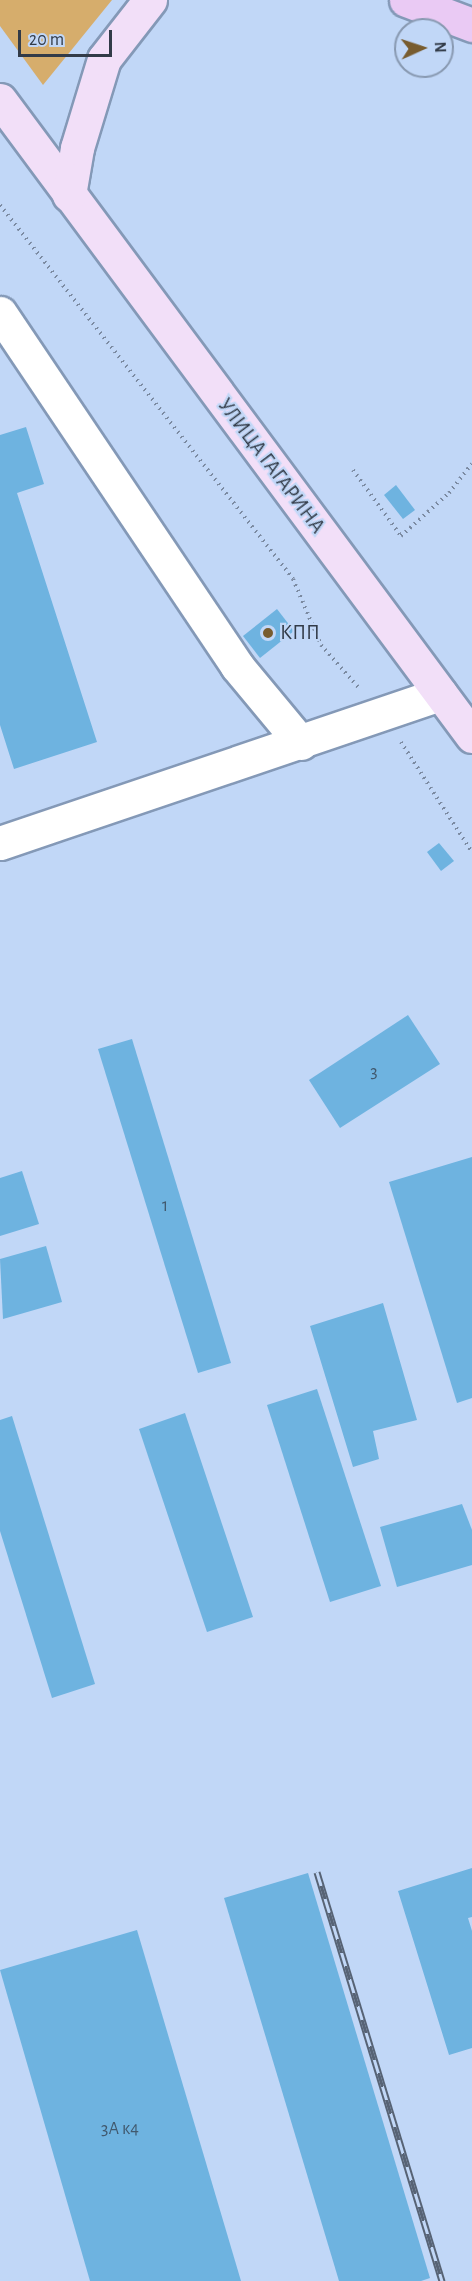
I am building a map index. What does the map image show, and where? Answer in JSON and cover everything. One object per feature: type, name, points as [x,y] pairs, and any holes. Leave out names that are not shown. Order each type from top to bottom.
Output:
[{"type":"highway","points":[[406,0],[472,25]]},
{"type":"main road","points":[[69,195],[77,148],[104,59],[150,0]]},
{"type":"main road","name":"УЛИЦА ГАГАРИНА","points":[[0,100],[472,736]]},
{"type":"lane","points":[[0,313],[237,666],[301,743]]},
{"type":"lane","points":[[0,843],[441,694]]},
{"type":"path","points":[[0,206],[292,579],[321,645],[383,714],[472,852]]},
{"type":"path","points":[[353,470],[401,537],[449,493],[472,464]]},
{"type":"shaded area","points":[[0,0],[112,0],[43,85],[0,26]]},
{"type":"building","points":[[26,427],[44,484],[17,493],[97,742],[14,769],[0,725],[0,435]]},
{"type":"building","points":[[396,485],[415,510],[403,519],[384,495]]},
{"type":"building","name":"КПП","points":[[277,609],[294,631],[260,658],[243,636]]},
{"type":"building","points":[[439,843],[454,861],[441,871],[427,852]]},
{"type":"building","points":[[408,1015],[440,1064],[340,1128],[309,1080]]},
{"type":"building","points":[[132,1039],[231,1363],[198,1373],[98,1049]]},
{"type":"building","points":[[472,1157],[472,1398],[457,1403],[389,1182]]},
{"type":"building","points":[[22,1171],[39,1224],[0,1236],[0,1178]]},
{"type":"building","points":[[46,1246],[62,1302],[3,1319],[0,1259]]},
{"type":"building","points":[[383,1303],[417,1420],[373,1431],[379,1459],[353,1467],[310,1326]]},
{"type":"building","points":[[317,1389],[381,1586],[330,1602],[267,1405]]},
{"type":"building","points":[[185,1413],[253,1617],[207,1632],[139,1429]]},
{"type":"building","points":[[12,1416],[95,1684],[52,1698],[0,1531],[0,1420]]},
{"type":"building","points":[[462,1504],[472,1530],[472,1565],[397,1587],[380,1527]]},
{"type":"building","points":[[472,1868],[472,1917],[468,1918],[472,1931],[472,2048],[449,2055],[398,1891]]},
{"type":"building","points":[[308,1873],[430,2278],[421,2281],[339,2281],[224,1898]]},
{"type":"building","points":[[137,1930],[241,2281],[90,2281],[0,1970]]},
{"type":"railway","points":[[317,1872],[442,2281]]},
{"type":"place","name":"КПП","points":[[268,633]]}]
